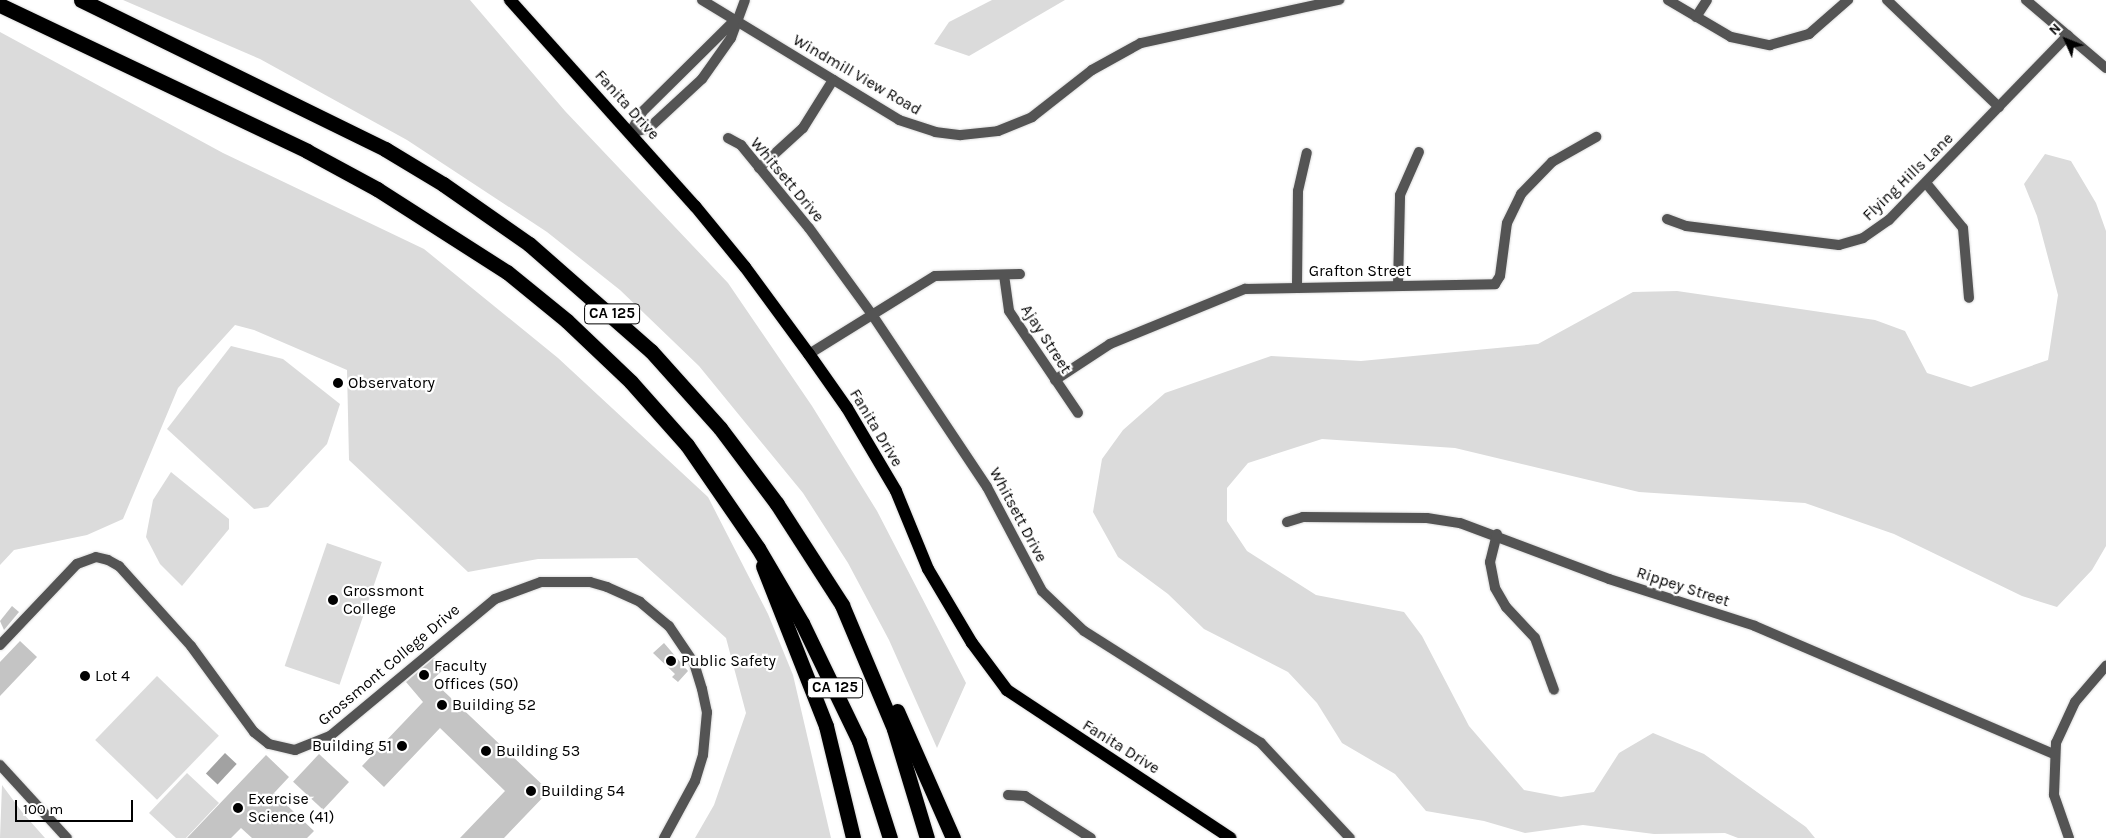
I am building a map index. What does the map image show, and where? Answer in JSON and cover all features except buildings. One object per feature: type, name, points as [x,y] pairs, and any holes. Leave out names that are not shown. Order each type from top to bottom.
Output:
[{"type":"highway","name":"CA 125","points":[[81,0],[385,149],[536,249],[651,351],[720,428],[777,504],[842,605],[858,637],[894,729],[928,838]]},
{"type":"highway","name":"CA 125","points":[[0,5],[308,151],[442,227],[508,272],[631,382],[687,445],[758,548],[802,623],[860,741],[890,838]]},
{"type":"highway","points":[[758,548],[768,584],[826,726],[853,838]]},
{"type":"highway","points":[[858,637],[898,712],[952,838]]},
{"type":"main road","name":"Fanita Drive","points":[[510,0],[630,133],[746,267],[809,354],[847,408],[896,491],[932,577],[972,643],[1007,690],[1231,838]]},
{"type":"street","name":"Windmill View Road","points":[[702,0],[911,125],[948,134],[986,133],[1032,117],[1098,66],[1141,43],[1339,0]]},
{"type":"street","points":[[630,133],[649,128],[702,79],[731,38],[735,20],[745,0]]},
{"type":"street","points":[[1668,0],[1740,41],[1780,44],[1814,31],[1848,0]]},
{"type":"street","points":[[1696,17],[1707,0]]},
{"type":"street","points":[[1887,0],[1999,107]]},
{"type":"street","points":[[2026,0],[2106,68]]},
{"type":"street","points":[[630,133],[642,112],[735,20]]},
{"type":"street","name":"Flying Hills Lane","points":[[1667,219],[1686,226],[1839,245],[1874,232],[1926,183],[2068,35]]},
{"type":"street","points":[[759,168],[803,128],[833,80]]},
{"type":"street","name":"Grafton Street","points":[[1055,380],[1110,344],[1246,289],[1297,286],[1495,284],[1500,276],[1504,234],[1521,194],[1552,162],[1596,137]]},
{"type":"street","name":"Whitsett Drive","points":[[728,138],[740,145],[759,168],[871,313],[987,487],[1042,591],[1084,632],[1261,743],[1350,838]]},
{"type":"street","points":[[1398,286],[1400,195],[1419,152]]},
{"type":"street","points":[[1297,286],[1298,191],[1307,153]]},
{"type":"street","points":[[1926,183],[1950,208],[1963,228],[1969,298]]},
{"type":"street","points":[[809,354],[871,313],[935,276],[1020,274]]},
{"type":"street","name":"Ajay Street","points":[[1004,275],[1009,310],[1078,413]]},
{"type":"street","name":"Rippey Street","points":[[1287,522],[1303,517],[1427,518],[1497,534],[1609,579],[1755,626],[2054,754]]},
{"type":"street","points":[[1497,534],[1490,562],[1495,588],[1506,608],[1535,638],[1554,690]]},
{"type":"street","name":"Grossmont College Drive","points":[[0,645],[77,564],[96,557],[108,560],[119,566],[191,646],[254,732],[269,744],[296,750],[330,736],[495,599],[541,582],[590,582],[607,587],[640,602],[669,626],[694,663],[702,689],[707,712],[704,755],[695,781],[664,838]]},
{"type":"street","points":[[2069,838],[2054,795],[2054,754],[2069,712],[2106,666]]},
{"type":"street","points":[[0,765],[67,838]]},
{"type":"street","points":[[1008,795],[1025,796],[1091,838]]},
{"type":"shaded area","points":[[123,0],[470,0],[565,111],[728,283],[812,406],[877,511],[966,683],[937,748],[889,640],[848,563],[803,493],[699,366],[620,290],[547,232],[407,140],[260,59]]},
{"type":"shaded area","points":[[992,0],[1065,0],[969,56],[934,44],[949,22]]},
{"type":"shaded area","points":[[0,32],[223,153],[424,249],[558,358],[708,497],[768,614],[793,675],[831,838],[695,838],[714,805],[746,713],[726,638],[637,558],[538,559],[468,572],[349,460],[347,370],[254,330],[235,325],[178,388],[123,519],[87,535],[14,550],[0,565]]},
{"type":"shaded area","points":[[2045,154],[2071,161],[2096,203],[2106,231],[2106,546],[2092,570],[2057,607],[2022,596],[1894,534],[1805,503],[1639,492],[1455,448],[1322,439],[1248,463],[1227,488],[1227,521],[1247,551],[1316,595],[1404,612],[1422,636],[1469,726],[1524,790],[1561,797],[1594,792],[1619,753],[1653,733],[1704,754],[1806,827],[1815,838],[1738,838],[1725,833],[1654,834],[1583,825],[1525,833],[1484,821],[1426,811],[1395,774],[1342,743],[1317,703],[1288,672],[1204,629],[1168,594],[1118,557],[1093,512],[1102,459],[1123,430],[1165,393],[1271,356],[1361,361],[1538,344],[1633,292],[1677,291],[1875,320],[1905,331],[1927,373],[1971,387],[2048,360],[2058,295],[2037,216],[2024,184]]},
{"type":"shaded area","points":[[231,346],[283,359],[340,404],[327,444],[268,507],[254,509],[167,429]]},
{"type":"shaded area","points":[[171,472],[229,519],[229,529],[182,586],[160,564],[146,537],[153,500]]},
{"type":"shaded area","points":[[327,543],[382,562],[340,685],[285,666]]},
{"type":"shaded area","points":[[157,676],[219,736],[157,800],[95,740]]},
{"type":"shaded area","points":[[225,753],[237,764],[218,784],[206,773]]},
{"type":"shaded area","points":[[187,773],[219,803],[186,838],[176,838],[149,813]]},
{"type":"shaded area","points":[[2,785],[22,812],[45,838],[0,838]]},
{"type":"place","name":"Observatory","points":[[338,383]]},
{"type":"place","name":"Grossmont College","points":[[333,600]]},
{"type":"place","name":"Public Safety","points":[[671,661]]},
{"type":"place","name":"Faculty Offices (50)","points":[[424,675]]},
{"type":"place","name":"Lot 4","points":[[85,676]]},
{"type":"place","name":"Building 52","points":[[442,705]]},
{"type":"place","name":"Building 51","points":[[402,746]]},
{"type":"place","name":"Building 53","points":[[486,751]]},
{"type":"place","name":"Building 54","points":[[531,791]]},
{"type":"place","name":"Exercise Science (41)","points":[[238,808]]}]
